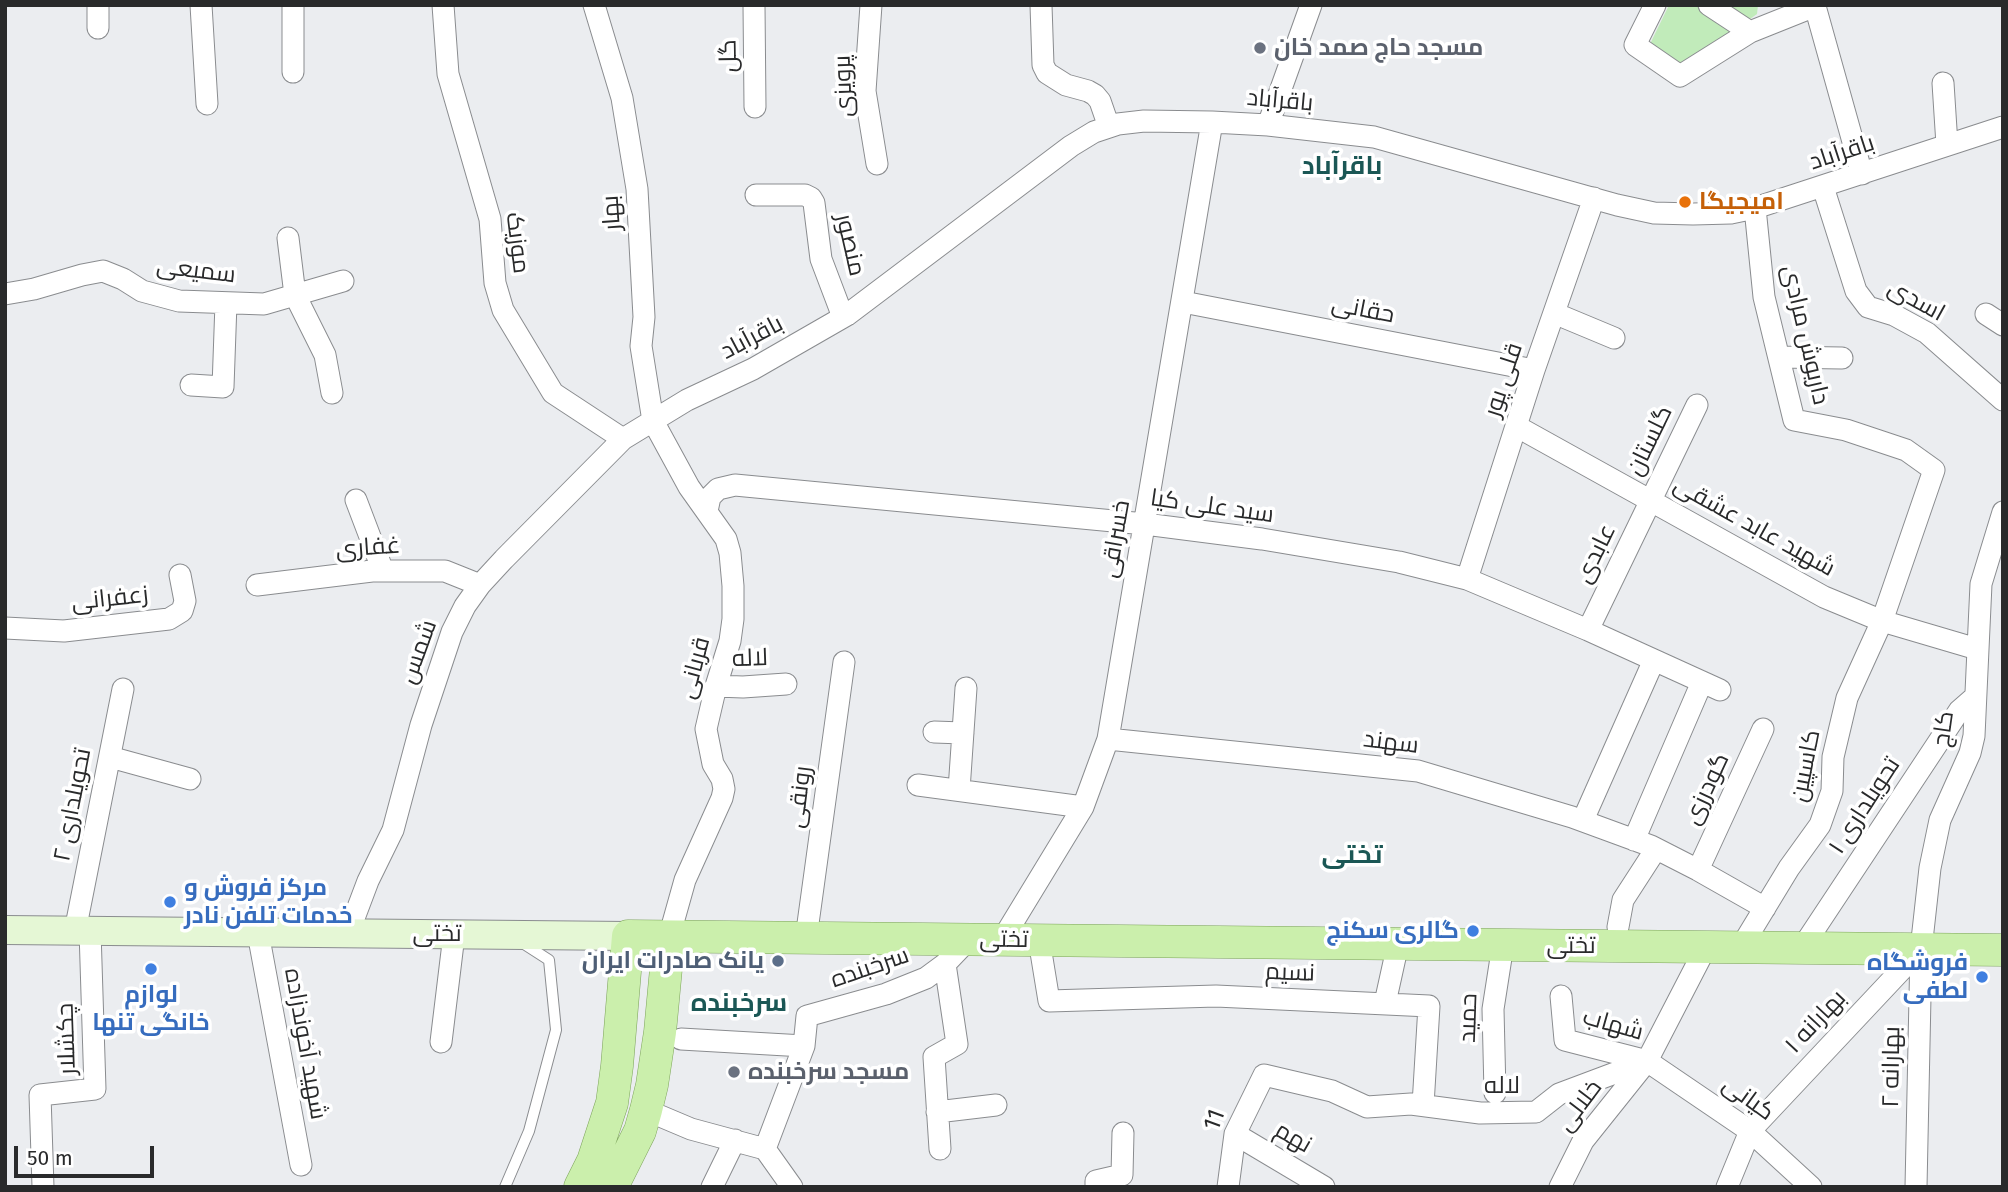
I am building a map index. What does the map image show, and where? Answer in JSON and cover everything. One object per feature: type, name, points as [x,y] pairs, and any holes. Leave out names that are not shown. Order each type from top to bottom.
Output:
[{"type":"main road","name":"تختی","points":[[5,930],[2003,950]]},
{"type":"main road","points":[[580,1187],[593,1161],[612,1103],[628,936]]},
{"type":"main road","points":[[612,1187],[639,1131],[652,1085],[669,937]]},
{"type":"main road","points":[[622,1007],[629,994],[642,989],[655,993],[662,1006]]},
{"type":"street","points":[[98,5],[98,28]]},
{"type":"street","points":[[201,5],[207,104]]},
{"type":"street","points":[[293,5],[293,72]]},
{"type":"street","name":"موزیک","points":[[443,5],[448,74],[490,219],[498,298],[553,393],[623,439]]},
{"type":"street","name":"بهار","points":[[594,5],[622,98],[637,189],[644,317],[641,345],[653,421]]},
{"type":"street","name":"گل","points":[[754,5],[755,107]]},
{"type":"street","name":"پرویزی","points":[[871,5],[866,91],[877,164]]},
{"type":"street","points":[[1041,5],[1043,65],[1047,74],[1066,85],[1096,95],[1110,127]]},
{"type":"street","points":[[1268,125],[1311,5]]},
{"type":"street","points":[[1655,5],[1635,45],[1681,76],[1750,32],[1815,6],[1862,174]]},
{"type":"street","points":[[1709,5],[1750,32]]},
{"type":"street","points":[[1943,83],[1947,145]]},
{"type":"street","name":"باقرآباد","points":[[623,439],[687,400],[754,369],[843,317],[1071,146],[1094,132],[1118,124],[1144,121],[1212,122],[1268,125],[1374,137],[1654,213],[1731,213],[1755,208],[2003,127]]},
{"type":"street","name":"خسراقی","points":[[1002,940],[1083,807],[1108,739],[1212,122]]},
{"type":"street","name":"اسدی","points":[[1824,187],[1856,291],[1868,307],[1894,315],[1927,333],[2003,400]]},
{"type":"street","name":"منصور","points":[[756,195],[805,195],[811,198],[814,203],[821,259],[843,317]]},
{"type":"street","name":"قلی پور","points":[[1467,579],[1534,370],[1594,198]]},
{"type":"street","name":"داریوش مرادی","points":[[1755,208],[1764,297],[1794,420],[1846,430],[1906,450],[1934,470],[1882,621]]},
{"type":"street","points":[[288,238],[295,295],[326,355],[332,393]]},
{"type":"street","name":"سمیعی","points":[[5,294],[103,271],[142,291],[179,301],[264,304],[343,281]]},
{"type":"street","name":"حقانی","points":[[1183,302],[1534,370]]},
{"type":"street","points":[[191,385],[223,387],[226,303]]},
{"type":"street","points":[[1554,313],[1614,338]]},
{"type":"street","points":[[1779,357],[1842,358]]},
{"type":"street","name":"گلستان","points":[[1651,500],[1697,405]]},
{"type":"street","name":"قربانی","points":[[653,421],[689,487],[726,540],[733,586],[730,641],[706,729],[713,764],[722,779],[724,789],[685,880],[669,937]]},
{"type":"street","name":"شهید عابد عشقی","points":[[1516,426],[1824,597],[1882,621],[1977,649]]},
{"type":"street","name":"شمس","points":[[348,934],[368,881],[393,830],[421,725],[452,632],[465,606],[480,585],[623,439]]},
{"type":"street","name":"سید علی کیا","points":[[707,512],[710,497],[718,489],[735,485],[1145,524],[1262,539],[1399,562],[1467,579],[1711,686],[1634,840]]},
{"type":"street","points":[[356,500],[383,571]]},
{"type":"street","name":"عابدی","points":[[1588,630],[1651,500]]},
{"type":"street","name":"کاج","points":[[1921,949],[1930,868],[1940,820],[1970,753],[1974,736],[1981,584],[2003,512]]},
{"type":"street","name":"غفاری","points":[[257,585],[383,571],[445,571],[480,585]]},
{"type":"street","name":"زعفرانی","points":[[5,628],[64,631],[169,619],[182,611],[185,601],[180,575]]},
{"type":"street","name":"کاسپین","points":[[1741,947],[1789,868],[1820,825],[1832,791],[1833,757],[1847,698],[1882,621]]},
{"type":"street","points":[[1583,820],[1654,660]]},
{"type":"street","name":"رونقی","points":[[806,938],[844,662]]},
{"type":"street","name":"لاله","points":[[716,686],[786,684]]},
{"type":"street","points":[[958,790],[966,688]]},
{"type":"street","name":"تحویلداری ۲","points":[[82,931],[123,689]]},
{"type":"street","name":"تحویلداری ۱","points":[[1802,948],[1959,711],[1975,697]]},
{"type":"street","name":"گودرزی","points":[[1698,870],[1763,729]]},
{"type":"street","points":[[934,732],[963,733]]},
{"type":"street","name":"سهند","points":[[1108,739],[1418,771],[1583,820],[1634,840],[1698,870],[1765,908]]},
{"type":"street","points":[[110,757],[190,779]]},
{"type":"street","points":[[918,785],[1083,807]]},
{"type":"street","points":[[1618,927],[1623,900],[1656,849]]},
{"type":"street","name":"چکشلار","points":[[43,1187],[40,1095],[95,1089],[82,931]]},
{"type":"street","name":"شهید آخوندزاده","points":[[258,933],[301,1165]]},
{"type":"street","points":[[441,1042],[454,935]]},
{"type":"street","name":"سرخبنده","points":[[765,1149],[804,1046],[807,1016],[886,994],[926,978],[945,964],[968,940]]},
{"type":"street","name":"نسیم","points":[[1039,940],[1049,1001],[1216,996],[1429,1006],[1423,1105]]},
{"type":"street","points":[[1385,1003],[1398,944]]},
{"type":"street","name":"حمید","points":[[1495,1093],[1493,1009],[1503,945]]},
{"type":"street","points":[[1647,1061],[1706,947]]},
{"type":"street","name":"بهارانه ۱","points":[[1750,1131],[1921,949]]},
{"type":"street","name":"بهارانه ۲","points":[[1916,1187],[1921,949]]},
{"type":"street","points":[[940,1149],[934,1057],[957,1044],[945,964]]},
{"type":"street","name":"شهاب","points":[[1561,996],[1565,1040],[1647,1061]]},
{"type":"street","points":[[681,1039],[804,1046]]},
{"type":"street","name":"لاله","points":[[1264,1075],[1332,1091],[1367,1107],[1411,1104],[1480,1113],[1536,1112],[1559,1094],[1647,1061]]},
{"type":"street","name":"کیانی","points":[[1647,1061],[1750,1131],[1811,1187]]},
{"type":"street","name":"خلالی","points":[[1560,1187],[1583,1141],[1647,1061]]},
{"type":"street","name":"11","points":[[1228,1187],[1235,1134],[1264,1075]]},
{"type":"street","points":[[937,1112],[996,1105]]},
{"type":"street","points":[[646,1110],[691,1129],[765,1149],[792,1187]]},
{"type":"street","points":[[1727,1187],[1750,1131]]},
{"type":"street","points":[[1096,1187],[1096,1181],[1122,1175],[1123,1133]]},
{"type":"street","name":"نهم","points":[[1235,1134],[1324,1187]]},
{"type":"street","points":[[712,1187],[735,1140]]},
{"type":"lane","points":[[505,1187],[529,1131],[556,1030],[549,960],[510,935]]},
{"type":"green space","points":[[1669,5],[1758,5],[1757,14],[1684,67],[1649,46]]},
{"type":"place","name":"مسجد حاج صمد خان","points":[[1260,48]]},
{"type":"place","name":"امیجیگا","points":[[1685,202]]},
{"type":"place","name":"مرکز فروش و خدمات تلفن نادر","points":[[170,902]]},
{"type":"place","name":"گالری سکنج","points":[[1473,931]]},
{"type":"place","name":"یانک صادرات ایران","points":[[778,961]]},
{"type":"place","name":"لوازم خانگی تنها","points":[[151,969]]},
{"type":"place","name":"فروشگاه لطفی","points":[[1982,977]]},
{"type":"place","name":"مسجد سرخبنده","points":[[734,1072]]},
{"type":"district","name":"باقرآباد","points":[[1342,167]]},
{"type":"district","name":"تختی","points":[[1352,856]]},
{"type":"district","name":"سرخبنده","points":[[739,1004]]}]
